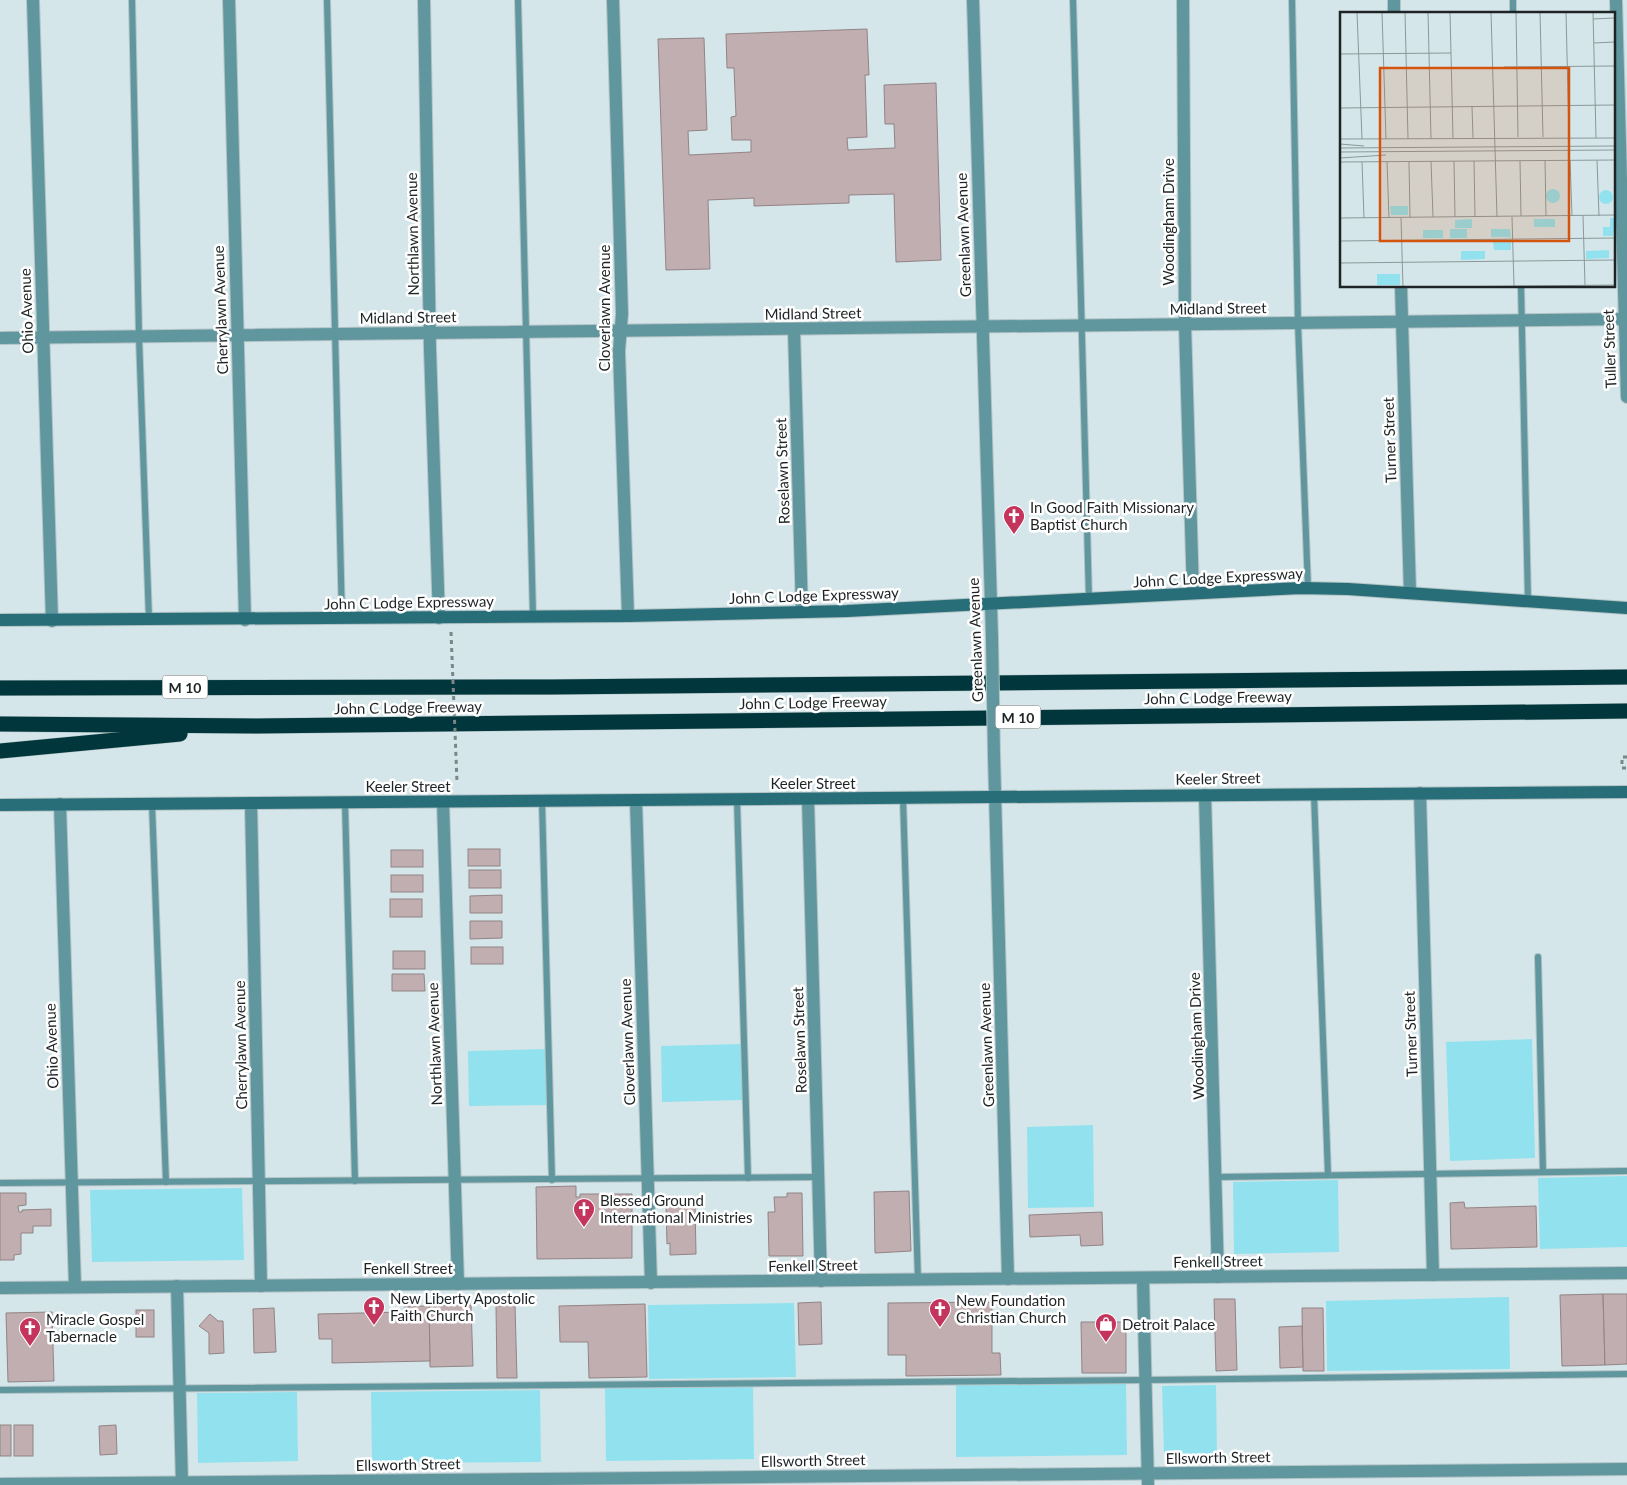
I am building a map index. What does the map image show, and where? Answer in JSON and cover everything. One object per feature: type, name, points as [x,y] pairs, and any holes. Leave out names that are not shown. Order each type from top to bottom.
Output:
[{"type":"highway","name":"John C Lodge Freeway","points":[[0,688],[561,687],[1627,677]]},
{"type":"highway","points":[[0,684],[28,688]]},
{"type":"highway","name":"John C Lodge Freeway","points":[[0,724],[257,726],[1627,711]]},
{"type":"highway","points":[[0,751],[257,726]]},
{"type":"main road","name":"John C Lodge Expressway","points":[[0,620],[245,620],[628,616],[802,612],[1089,600],[1308,588],[1627,608]]},
{"type":"main road","name":"Keeler Street","points":[[0,805],[1627,792]]},
{"type":"street","name":"Ohio Avenue","points":[[32,0],[52,621]]},
{"type":"street","name":"Cherrylawn Avenue","points":[[229,0],[245,620]]},
{"type":"street","name":"Northlawn Avenue","points":[[424,0],[429,333],[439,618]]},
{"type":"street","name":"Cloverlawn Avenue","points":[[613,0],[622,314],[619,351],[628,616]]},
{"type":"street","name":"Greenlawn Avenue","points":[[973,0],[992,638],[1008,1279]]},
{"type":"street","name":"Woodingham Drive","points":[[1183,0],[1185,325],[1193,594]]},
{"type":"street","name":"Tuller Street","points":[[1616,0],[1627,397]]},
{"type":"street","name":"Turner Street","points":[[1401,288],[1410,593]]},
{"type":"street","name":"Midland Street","points":[[0,338],[1626,319]]},
{"type":"street","name":"Roselawn Street","points":[[794,330],[802,612]]},
{"type":"street","name":"Turner Street","points":[[1420,793],[1433,1275]]},
{"type":"street","name":"Woodingham Drive","points":[[1205,795],[1217,1177],[1218,1277]]},
{"type":"street","name":"Roselawn Street","points":[[808,799],[821,1281]]},
{"type":"street","name":"Cloverlawn Avenue","points":[[636,801],[651,1283]]},
{"type":"street","name":"Northlawn Avenue","points":[[444,802],[458,1284]]},
{"type":"street","name":"Cherrylawn Avenue","points":[[251,803],[261,1286]]},
{"type":"street","name":"Ohio Avenue","points":[[60,804],[75,1287]]},
{"type":"street","name":"Fenkell Street","points":[[0,1288],[1627,1273]]},
{"type":"street","points":[[1142,1278],[1148,1479]]},
{"type":"street","points":[[177,1286],[182,1484]]},
{"type":"street","name":"Ellsworth Street","points":[[0,1484],[1148,1479],[1627,1469]]},
{"type":"lane","points":[[132,0],[139,337],[149,620]]},
{"type":"lane","points":[[326,0],[342,619]]},
{"type":"lane","points":[[518,0],[533,617]]},
{"type":"lane","points":[[1073,0],[1089,600]]},
{"type":"lane","points":[[1292,0],[1298,324],[1308,588]]},
{"type":"lane","points":[[1521,288],[1528,601]]},
{"type":"lane","points":[[1314,794],[1328,1175]]},
{"type":"lane","points":[[903,798],[918,1280]]},
{"type":"lane","points":[[737,800],[748,1178]]},
{"type":"lane","points":[[542,802],[552,1180]]},
{"type":"lane","points":[[345,803],[355,1180]]},
{"type":"lane","points":[[152,804],[166,1182]]},
{"type":"lane","points":[[1538,957],[1543,1172]]},
{"type":"lane","points":[[1217,1177],[1627,1171]]},
{"type":"lane","points":[[0,1184],[259,1180],[552,1180],[819,1177]]},
{"type":"lane","points":[[0,1390],[1627,1374]]},
{"type":"path","points":[[451,632],[457,782]]},
{"type":"path","points":[[1627,757],[1622,757],[1622,768],[1627,768]]},
{"type":"shaded area","points":[[1532,1039],[1535,1158],[1450,1161],[1446,1042]]},
{"type":"shaded area","points":[[741,1044],[743,1100],[662,1102],[661,1046]]},
{"type":"shaded area","points":[[549,1049],[550,1105],[469,1106],[468,1051]]},
{"type":"shaded area","points":[[1093,1125],[1094,1207],[1028,1208],[1027,1127]]},
{"type":"shaded area","points":[[1627,1176],[1627,1247],[1540,1249],[1538,1178]]},
{"type":"shaded area","points":[[1338,1180],[1339,1252],[1234,1254],[1233,1182]]},
{"type":"shaded area","points":[[242,1188],[244,1260],[92,1262],[90,1190]]},
{"type":"shaded area","points":[[1509,1297],[1510,1369],[1327,1371],[1326,1301]]},
{"type":"shaded area","points":[[794,1303],[796,1377],[649,1379],[648,1305]]},
{"type":"shaded area","points":[[1126,1382],[1127,1455],[956,1457],[956,1384]]},
{"type":"shaded area","points":[[1216,1385],[1217,1454],[1164,1455],[1162,1386]]},
{"type":"shaded area","points":[[753,1386],[754,1459],[606,1461],[605,1388]]},
{"type":"shaded area","points":[[540,1390],[541,1462],[372,1463],[371,1392]]},
{"type":"shaded area","points":[[297,1392],[298,1461],[198,1463],[197,1393]]},
{"type":"building","points":[[867,29],[869,75],[865,75],[867,137],[847,138],[848,150],[895,148],[894,124],[885,124],[884,85],[936,83],[941,260],[896,262],[894,194],[849,195],[849,203],[754,206],[754,198],[708,200],[710,269],[666,270],[658,39],[704,38],[707,130],[688,131],[689,155],[751,152],[751,140],[732,140],[731,117],[736,116],[734,68],[727,68],[726,34]]},
{"type":"building","points":[[468,849],[500,849],[500,866],[468,866]]},
{"type":"building","points":[[391,850],[423,850],[423,867],[391,867]]},
{"type":"building","points":[[469,870],[501,870],[501,888],[469,888]]},
{"type":"building","points":[[391,875],[423,875],[423,892],[391,892]]},
{"type":"building","points":[[502,895],[502,913],[470,913],[470,896]]},
{"type":"building","points":[[390,899],[422,899],[422,917],[390,917]]},
{"type":"building","points":[[470,921],[502,921],[502,938],[470,939]]},
{"type":"building","points":[[471,947],[503,947],[503,964],[471,964]]},
{"type":"building","points":[[393,951],[425,951],[425,969],[393,969]]},
{"type":"building","points":[[392,974],[424,974],[425,991],[392,991]]},
{"type":"building","name":"Blessed Ground International Ministries","points":[[576,1186],[576,1197],[580,1197],[580,1194],[632,1194],[632,1258],[537,1259],[536,1187]]},
{"type":"building","points":[[909,1191],[911,1251],[875,1253],[874,1192]]},
{"type":"building","points":[[0,1193],[26,1193],[26,1205],[18,1206],[19,1212],[22,1212],[22,1210],[51,1209],[51,1226],[33,1226],[33,1233],[21,1233],[21,1254],[14,1255],[14,1260],[0,1260]]},
{"type":"building","points":[[787,1193],[802,1193],[803,1256],[769,1256],[768,1212],[775,1212],[774,1197],[787,1197]]},
{"type":"building","points":[[1464,1202],[1465,1208],[1536,1206],[1537,1247],[1451,1249],[1450,1203]]},
{"type":"building","points":[[695,1204],[696,1254],[670,1255],[670,1243],[667,1244],[666,1205]]},
{"type":"building","points":[[1102,1212],[1103,1245],[1081,1246],[1080,1235],[1030,1237],[1029,1215]]},
{"type":"building","points":[[1603,1294],[1605,1365],[1562,1366],[1560,1295]]},
{"type":"building","points":[[1603,1294],[1627,1294],[1627,1364],[1605,1365]]},
{"type":"building","points":[[1214,1299],[1235,1299],[1237,1370],[1216,1371]]},
{"type":"building","points":[[821,1302],[822,1344],[799,1345],[798,1303]]},
{"type":"building","name":"New Foundation Christian Church","points":[[992,1302],[992,1353],[1000,1353],[1001,1375],[906,1376],[906,1355],[888,1355],[888,1303]]},
{"type":"building","points":[[645,1304],[647,1377],[589,1378],[588,1342],[560,1342],[559,1306]]},
{"type":"building","points":[[471,1305],[473,1366],[430,1367],[429,1306]]},
{"type":"building","points":[[515,1305],[517,1378],[497,1378],[496,1306]]},
{"type":"building","name":"New Liberty Apostolic Faith Church","points":[[405,1306],[429,1306],[430,1361],[332,1363],[332,1339],[319,1339],[318,1314],[405,1312]]},
{"type":"building","points":[[274,1308],[276,1352],[254,1353],[253,1309]]},
{"type":"building","points":[[1302,1308],[1323,1308],[1324,1371],[1303,1371]]},
{"type":"building","points":[[136,1310],[154,1310],[154,1337],[136,1337]]},
{"type":"building","name":"Miracle Gospel Tabernacle","points":[[52,1312],[54,1381],[8,1382],[6,1313]]},
{"type":"building","points":[[210,1314],[218,1321],[223,1321],[224,1353],[209,1354],[209,1333],[199,1326]]},
{"type":"building","points":[[1081,1322],[1126,1322],[1126,1373],[1082,1373]]},
{"type":"building","points":[[1302,1326],[1303,1367],[1280,1368],[1279,1327]]},
{"type":"building","points":[[0,1425],[11,1425],[11,1456],[0,1456]]},
{"type":"building","points":[[14,1425],[33,1425],[33,1456],[14,1456]]},
{"type":"building","points":[[116,1425],[117,1454],[100,1455],[99,1426]]},
{"type":"place","name":"In Good Faith Missionary Baptist Church","points":[[1014,535]]},
{"type":"place","name":"Blessed Ground International Ministries","points":[[584,1228]]},
{"type":"place","name":"New Liberty Apostolic Faith Church","points":[[374,1326]]},
{"type":"place","name":"New Foundation Christian Church","points":[[940,1328]]},
{"type":"place","name":"Detroit Palace","points":[[1106,1343]]},
{"type":"place","name":"Miracle Gospel Tabernacle","points":[[30,1347]]}]
